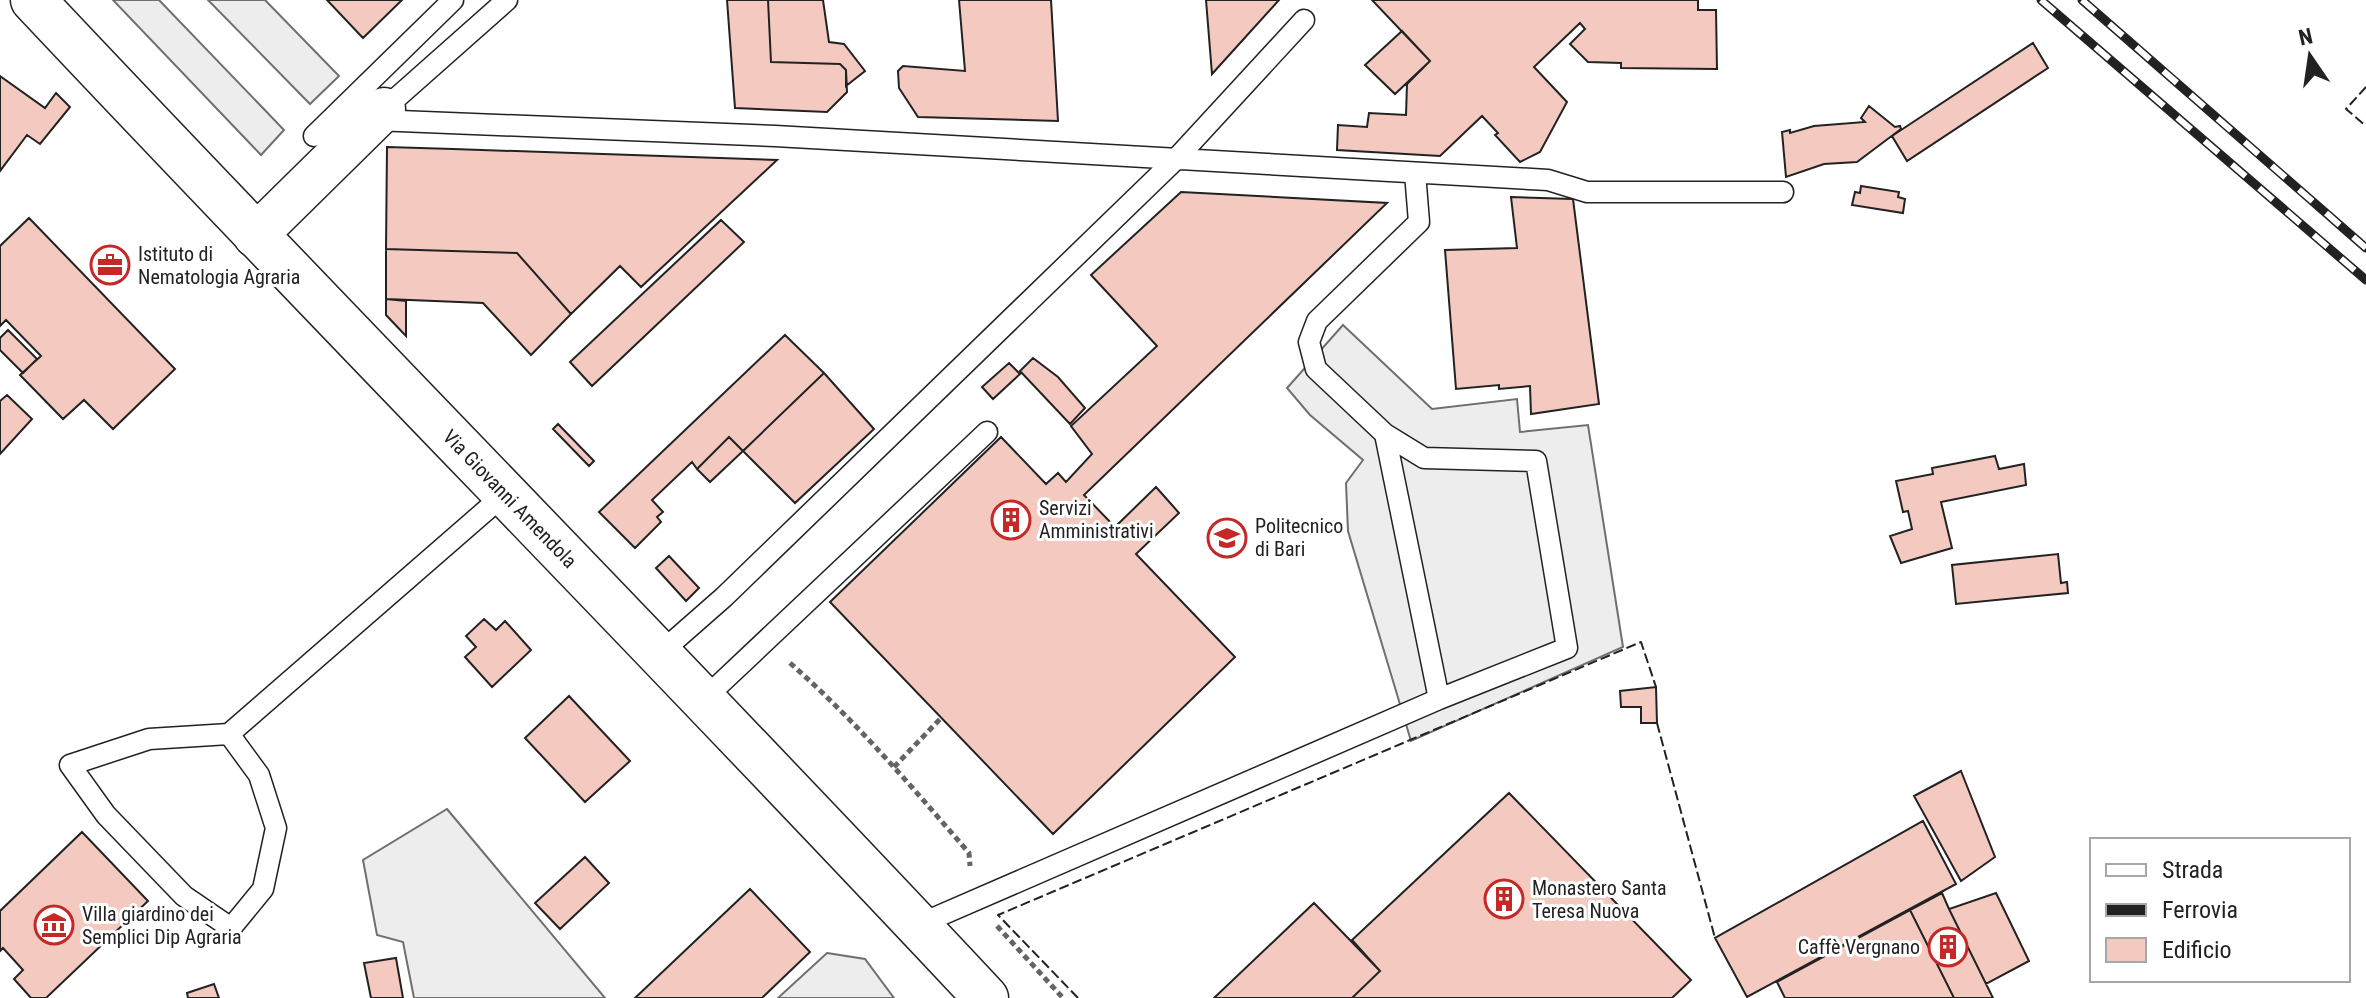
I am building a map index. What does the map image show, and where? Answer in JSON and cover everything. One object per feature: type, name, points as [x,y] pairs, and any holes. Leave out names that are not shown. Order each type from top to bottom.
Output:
[{"type":"main road","name":"Via Giovanni Amendola","points":[[33,0],[255,236],[704,699],[986,998]]},
{"type":"street","points":[[255,236],[378,114]]},
{"type":"lane","points":[[314,136],[453,0]]},
{"type":"lane","points":[[378,114],[503,2]]},
{"type":"lane","points":[[659,654],[735,586],[1175,160],[1304,20]]},
{"type":"lane","points":[[378,114],[1548,180],[1587,192],[1783,192]]},
{"type":"lane","points":[[918,925],[1439,699],[1567,648],[1536,461],[1424,458],[1385,434],[1316,369],[1309,342],[1317,321],[1419,222],[1415,173]]},
{"type":"lane","points":[[704,699],[987,432]]},
{"type":"lane","points":[[1385,434],[1439,699]]},
{"type":"lane","points":[[229,734],[259,775],[276,828],[263,889],[231,928],[184,896],[106,815],[70,765],[149,739],[229,734],[506,493]]},
{"type":"path","points":[[765,640],[816,686],[894,767],[969,853],[974,901],[1063,998]]},
{"type":"path","points":[[894,767],[942,717]]},
{"type":"shaded area","points":[[113,0],[159,0],[284,130],[261,155]]},
{"type":"shaded area","points":[[208,0],[265,0],[339,76],[310,104]]},
{"type":"shaded area","points":[[1343,325],[1432,409],[1517,399],[1520,432],[1588,425],[1623,647],[1411,741],[1348,531],[1346,483],[1363,460],[1310,415],[1287,388]]},
{"type":"shaded area","points":[[447,809],[605,998],[414,998],[403,942],[377,935],[363,860]]},
{"type":"shaded area","points":[[827,953],[865,959],[894,998],[778,998]]},
{"type":"building","points":[[327,0],[402,0],[363,38]]},
{"type":"building","points":[[727,0],[768,0],[771,62],[840,64],[846,70],[847,92],[827,112],[735,108]]},
{"type":"building","points":[[768,0],[823,0],[829,42],[844,44],[865,71],[846,86],[846,70],[840,64],[771,62]]},
{"type":"building","points":[[959,0],[1051,0],[1058,121],[918,117],[899,88],[898,71],[903,66],[965,71]]},
{"type":"building","points":[[1206,0],[1279,0],[1212,74]]},
{"type":"building","points":[[1372,0],[1698,0],[1698,10],[1716,10],[1717,69],[1621,68],[1621,63],[1588,62],[1570,44],[1585,29],[1580,23],[1534,67],[1567,102],[1540,152],[1520,162],[1482,116],[1440,156],[1337,150],[1338,125],[1367,127],[1369,113],[1406,115],[1407,84],[1430,61]]},
{"type":"building","points":[[1402,31],[1430,61],[1395,94],[1365,65]]},
{"type":"building","points":[[2033,43],[2048,68],[1907,161],[1892,136]]},
{"type":"building","points":[[0,76],[45,108],[56,93],[70,107],[40,144],[27,135],[0,171]]},
{"type":"building","points":[[1869,106],[1901,129],[1857,162],[1824,164],[1786,177],[1782,132],[1865,122],[1861,118]]},
{"type":"building","points":[[387,147],[777,160],[641,287],[620,266],[571,314],[517,253],[386,249]]},
{"type":"building","points":[[1861,186],[1899,192],[1898,197],[1905,199],[1903,213],[1852,205],[1855,192],[1860,193]]},
{"type":"building","name":"Servizi Amministrativi","points":[[1181,192],[1387,203],[1084,495],[1115,527],[1156,487],[1179,513],[1136,554],[1235,657],[1053,834],[830,602],[1001,437],[1046,484],[1058,473],[1066,482],[1092,454],[1071,426],[1157,346],[1091,275]]},
{"type":"building","points":[[1511,197],[1573,199],[1599,404],[1531,414],[1530,386],[1456,389],[1445,250],[1517,248]]},
{"type":"building","points":[[29,218],[175,369],[113,429],[84,400],[63,419],[20,375],[41,356],[6,320],[0,326],[0,246]]},
{"type":"building","points":[[721,220],[744,242],[592,386],[570,362]]},
{"type":"building","points":[[386,249],[517,253],[571,314],[531,355],[483,303],[386,299]]},
{"type":"building","points":[[386,299],[406,301],[406,336],[386,315]]},
{"type":"building","points":[[8,330],[37,359],[23,373],[0,350],[0,338]]},
{"type":"building","points":[[785,335],[824,373],[743,451],[729,437],[697,469],[692,462],[652,500],[663,512],[657,517],[661,522],[635,548],[599,512]]},
{"type":"building","points":[[1033,358],[1058,377],[1085,408],[1070,424],[1020,371]]},
{"type":"building","points":[[1009,363],[1020,374],[993,399],[982,387]]},
{"type":"building","points":[[824,373],[874,429],[795,503],[743,451]]},
{"type":"building","points":[[7,395],[32,419],[0,454],[0,401]]},
{"type":"building","points":[[558,424],[594,461],[589,466],[553,429]]},
{"type":"building","points":[[729,437],[743,451],[710,482],[697,469]]},
{"type":"building","points":[[1995,456],[1999,469],[2024,464],[2026,485],[1941,502],[1952,548],[1901,563],[1890,536],[1912,529],[1908,511],[1903,512],[1896,481],[1933,474],[1932,468]]},
{"type":"building","points":[[2058,554],[2061,583],[2067,582],[2068,593],[1956,604],[1952,565]]},
{"type":"building","points":[[669,556],[699,588],[686,601],[656,568]]},
{"type":"building","points":[[484,619],[496,630],[505,621],[531,650],[492,687],[465,657],[476,647],[466,636]]},
{"type":"building","points":[[1656,687],[1657,723],[1641,723],[1641,707],[1621,707],[1620,691]]},
{"type":"building","points":[[569,696],[630,761],[585,802],[525,738]]},
{"type":"building","points":[[1961,771],[1995,857],[1961,881],[1914,796]]},
{"type":"building","name":"Monastero Santa Teresa Nuova","points":[[1509,793],[1691,980],[1672,998],[1352,998],[1380,971],[1352,940]]},
{"type":"building","points":[[1923,821],[1956,884],[1747,997],[1715,938]]},
{"type":"building","points":[[82,832],[148,901],[46,998],[31,998],[14,979],[23,970],[3,948],[0,951],[0,911]]},
{"type":"building","points":[[585,857],[609,883],[560,929],[535,903]]},
{"type":"building","points":[[750,889],[810,952],[762,998],[635,998]]},
{"type":"building","name":"Caffè Vergnano","points":[[1942,893],[1993,998],[1954,998],[1910,910]]},
{"type":"building","points":[[1996,893],[2029,961],[1986,984],[1949,909]]},
{"type":"building","points":[[1314,903],[1380,971],[1352,998],[1214,998]]},
{"type":"building","points":[[1910,910],[1954,998],[1785,998],[1777,982]]},
{"type":"building","points":[[396,958],[403,998],[371,998],[364,963]]},
{"type":"building","points":[[214,984],[219,998],[188,998],[187,993]]},
{"type":"railway","points":[[2041,0],[2366,280]]},
{"type":"railway","points":[[2082,0],[2366,248]]},
{"type":"fence","points":[[2366,87],[2346,109],[2366,126]]},
{"type":"fence","points":[[1078,998],[998,915],[1641,642],[1656,687]]},
{"type":"fence","points":[[1657,723],[1715,938]]},
{"type":"place","name":"Istituto di Nematologia Agraria","points":[[110,265]]},
{"type":"place","name":"Servizi Amministrativi","points":[[1011,520]]},
{"type":"place","name":"Politecnico di Bari","points":[[1227,538]]},
{"type":"place","name":"Monastero Santa Teresa Nuova","points":[[1504,899]]},
{"type":"place","name":"Villa giardino dei Semplici Dip Agraria","points":[[54,925]]},
{"type":"place","name":"Caffè Vergnano","points":[[1948,947]]}]
